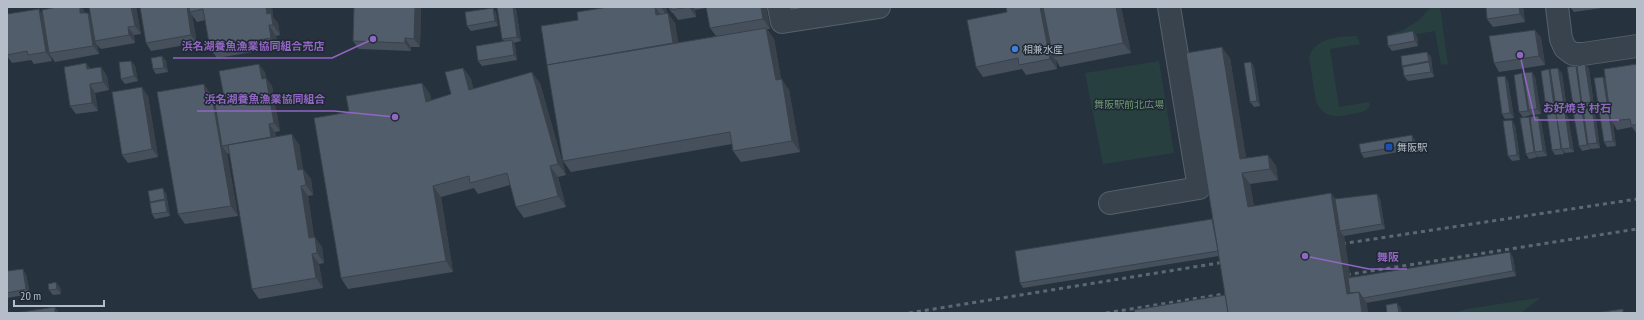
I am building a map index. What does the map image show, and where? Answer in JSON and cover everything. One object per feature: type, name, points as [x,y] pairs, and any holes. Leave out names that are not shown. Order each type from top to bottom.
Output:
[{"type":"street","points":[[779,7],[782,22],[879,7]]},
{"type":"street","points":[[1110,203],[1199,188],[1169,7]]},
{"type":"street","points":[[1557,7],[1561,39],[1565,48],[1573,54],[1583,54],[1637,46]]},
{"type":"green space","points":[[1431,7],[1440,7],[1448,64],[1441,65],[1435,31],[1388,39],[1388,35],[1403,30],[1418,21]]},
{"type":"green space","points":[[1357,36],[1360,44],[1330,49],[1339,107],[1369,102],[1370,106],[1365,111],[1344,116],[1330,115],[1325,113],[1320,108],[1316,101],[1309,58],[1316,46],[1322,42],[1335,38]]},
{"type":"green space","name":"舞阪駅前北広場","points":[[1159,61],[1174,153],[1103,164],[1085,73]]},
{"type":"green space","points":[[1539,299],[1521,313],[1453,313],[1467,309]]},
{"type":"building","points":[[57,7],[80,7],[80,13],[88,13],[93,46],[49,53],[42,10]]},
{"type":"building","points":[[89,7],[131,7],[135,26],[128,27],[129,35],[95,41]]},
{"type":"building","points":[[140,7],[187,7],[191,35],[146,43]]},
{"type":"building","points":[[189,7],[266,7],[267,14],[271,13],[273,25],[269,25],[271,38],[210,48],[203,9],[190,12]]},
{"type":"building","points":[[354,7],[415,7],[414,39],[405,38],[405,43],[353,41]]},
{"type":"building","points":[[497,7],[513,7],[517,37],[502,39]]},
{"type":"building","points":[[608,7],[655,7],[656,15],[668,13],[673,43],[547,65],[541,26],[578,20],[577,12]]},
{"type":"building","points":[[671,7],[689,7],[671,10]]},
{"type":"building","points":[[706,7],[761,7],[763,19],[710,28]]},
{"type":"building","name":"相兼水産","points":[[1006,7],[1040,7],[1050,59],[1019,65],[1018,58],[976,67],[967,20],[1007,12]]},
{"type":"building","points":[[1043,7],[1116,7],[1123,43],[1053,57]]},
{"type":"building","points":[[1486,7],[1519,7],[1520,14],[1487,19]]},
{"type":"building","points":[[493,8],[495,21],[467,26],[465,12]]},
{"type":"building","points":[[39,9],[46,52],[28,55],[27,51],[7,55],[7,14]]},
{"type":"building","points":[[766,28],[776,80],[782,79],[792,141],[733,151],[730,132],[563,161],[547,65]]},
{"type":"building","points":[[1535,30],[1539,56],[1494,63],[1489,36]]},
{"type":"building","points":[[1413,31],[1415,41],[1388,46],[1387,36]]},
{"type":"building","points":[[512,40],[514,55],[478,61],[476,46]]},
{"type":"building","points":[[1222,47],[1240,159],[1268,155],[1270,169],[1242,173],[1248,207],[1331,193],[1347,294],[1359,292],[1362,313],[1228,313],[1186,53]]},
{"type":"building","points":[[1427,52],[1429,61],[1402,66],[1401,56]]},
{"type":"building","points":[[162,56],[164,68],[153,69],[151,58]]},
{"type":"building","points":[[131,61],[134,76],[121,79],[119,62]]},
{"type":"building","points":[[1251,62],[1257,101],[1250,102],[1244,63]]},
{"type":"building","points":[[1429,62],[1431,72],[1404,76],[1403,67]]},
{"type":"building","points":[[86,63],[87,69],[101,67],[103,82],[90,84],[92,103],[70,106],[64,67]]},
{"type":"building","points":[[259,64],[262,79],[266,78],[274,123],[269,124],[271,137],[222,146],[215,104],[225,102],[219,71]]},
{"type":"building","points":[[1585,64],[1591,102],[1582,103],[1577,66]]},
{"type":"building","points":[[1637,64],[1637,125],[1631,125],[1630,119],[1611,121],[1604,69]]},
{"type":"building","points":[[1576,66],[1581,103],[1573,104],[1567,67]]},
{"type":"building","points":[[463,68],[469,90],[532,72],[558,164],[550,166],[558,196],[516,207],[507,173],[470,183],[469,176],[433,186],[446,261],[341,278],[314,118],[349,112],[346,96],[422,83],[426,102],[451,94],[445,72]]},
{"type":"building","points":[[1558,68],[1564,105],[1556,107],[1550,69]]},
{"type":"building","points":[[1549,69],[1554,107],[1546,108],[1541,71]]},
{"type":"building","points":[[1532,72],[1537,109],[1529,110],[1523,73]]},
{"type":"building","points":[[1522,73],[1528,111],[1519,112],[1514,75]]},
{"type":"building","points":[[1505,76],[1510,113],[1502,114],[1497,77]]},
{"type":"building","points":[[1603,77],[1613,141],[1604,142],[1594,78]]},
{"type":"building","points":[[204,84],[207,103],[213,102],[231,206],[178,214],[157,92]]},
{"type":"building","points":[[142,87],[152,149],[122,155],[112,92]]},
{"type":"building","points":[[1592,108],[1597,143],[1588,144],[1583,109]]},
{"type":"building","points":[[1582,110],[1587,145],[1579,146],[1573,111]]},
{"type":"building","points":[[1565,112],[1570,148],[1562,149],[1556,114]]},
{"type":"building","points":[[1556,113],[1561,149],[1552,150],[1547,115]]},
{"type":"building","points":[[1538,116],[1543,151],[1535,152],[1530,117]]},
{"type":"building","points":[[1529,117],[1534,152],[1526,154],[1520,118]]},
{"type":"building","points":[[1512,120],[1517,155],[1508,156],[1503,121]]},
{"type":"building","points":[[292,134],[298,170],[303,169],[306,185],[301,186],[309,238],[315,237],[317,253],[312,254],[316,278],[252,289],[228,145]]},
{"type":"building","points":[[1412,135],[1413,144],[1361,153],[1359,144]]},
{"type":"building","points":[[163,188],[165,199],[150,202],[148,191]]},
{"type":"building","points":[[1377,194],[1382,224],[1340,231],[1335,199]]},
{"type":"building","points":[[165,200],[167,212],[152,214],[150,203]]},
{"type":"building","points":[[1212,219],[1218,251],[1020,283],[1015,251]]},
{"type":"building","points":[[1510,252],[1513,271],[1363,298],[1359,292],[1350,293],[1348,278]]},
{"type":"building","points":[[23,269],[26,289],[7,293],[7,271]]},
{"type":"building","points":[[56,282],[57,289],[49,290],[48,284]]},
{"type":"building","points":[[1225,295],[1228,313],[1135,313],[1134,310]]},
{"type":"building","points":[[1397,303],[1399,313],[1387,313],[1386,305]]},
{"type":"building","points":[[55,307],[55,313],[15,313]]},
{"type":"building","points":[[1623,309],[1623,313],[1596,313]]},
{"type":"railway","points":[[1334,245],[1637,199]]},
{"type":"railway","points":[[1339,276],[1637,229]]},
{"type":"railway","points":[[909,313],[1231,261]]},
{"type":"railway","points":[[1106,313],[1236,292]]},
{"type":"place","name":"浜名湖養魚漁業協同組合売店","points":[[373,39]]},
{"type":"place","name":"相兼水産","points":[[1015,49]]},
{"type":"place","name":"お好焼き 村石","points":[[1520,55]]},
{"type":"place","name":"浜名湖養魚漁業協同組合","points":[[395,117]]},
{"type":"place","name":"舞阪駅","points":[[1389,147]]},
{"type":"place","name":"舞阪","points":[[1305,256]]}]
